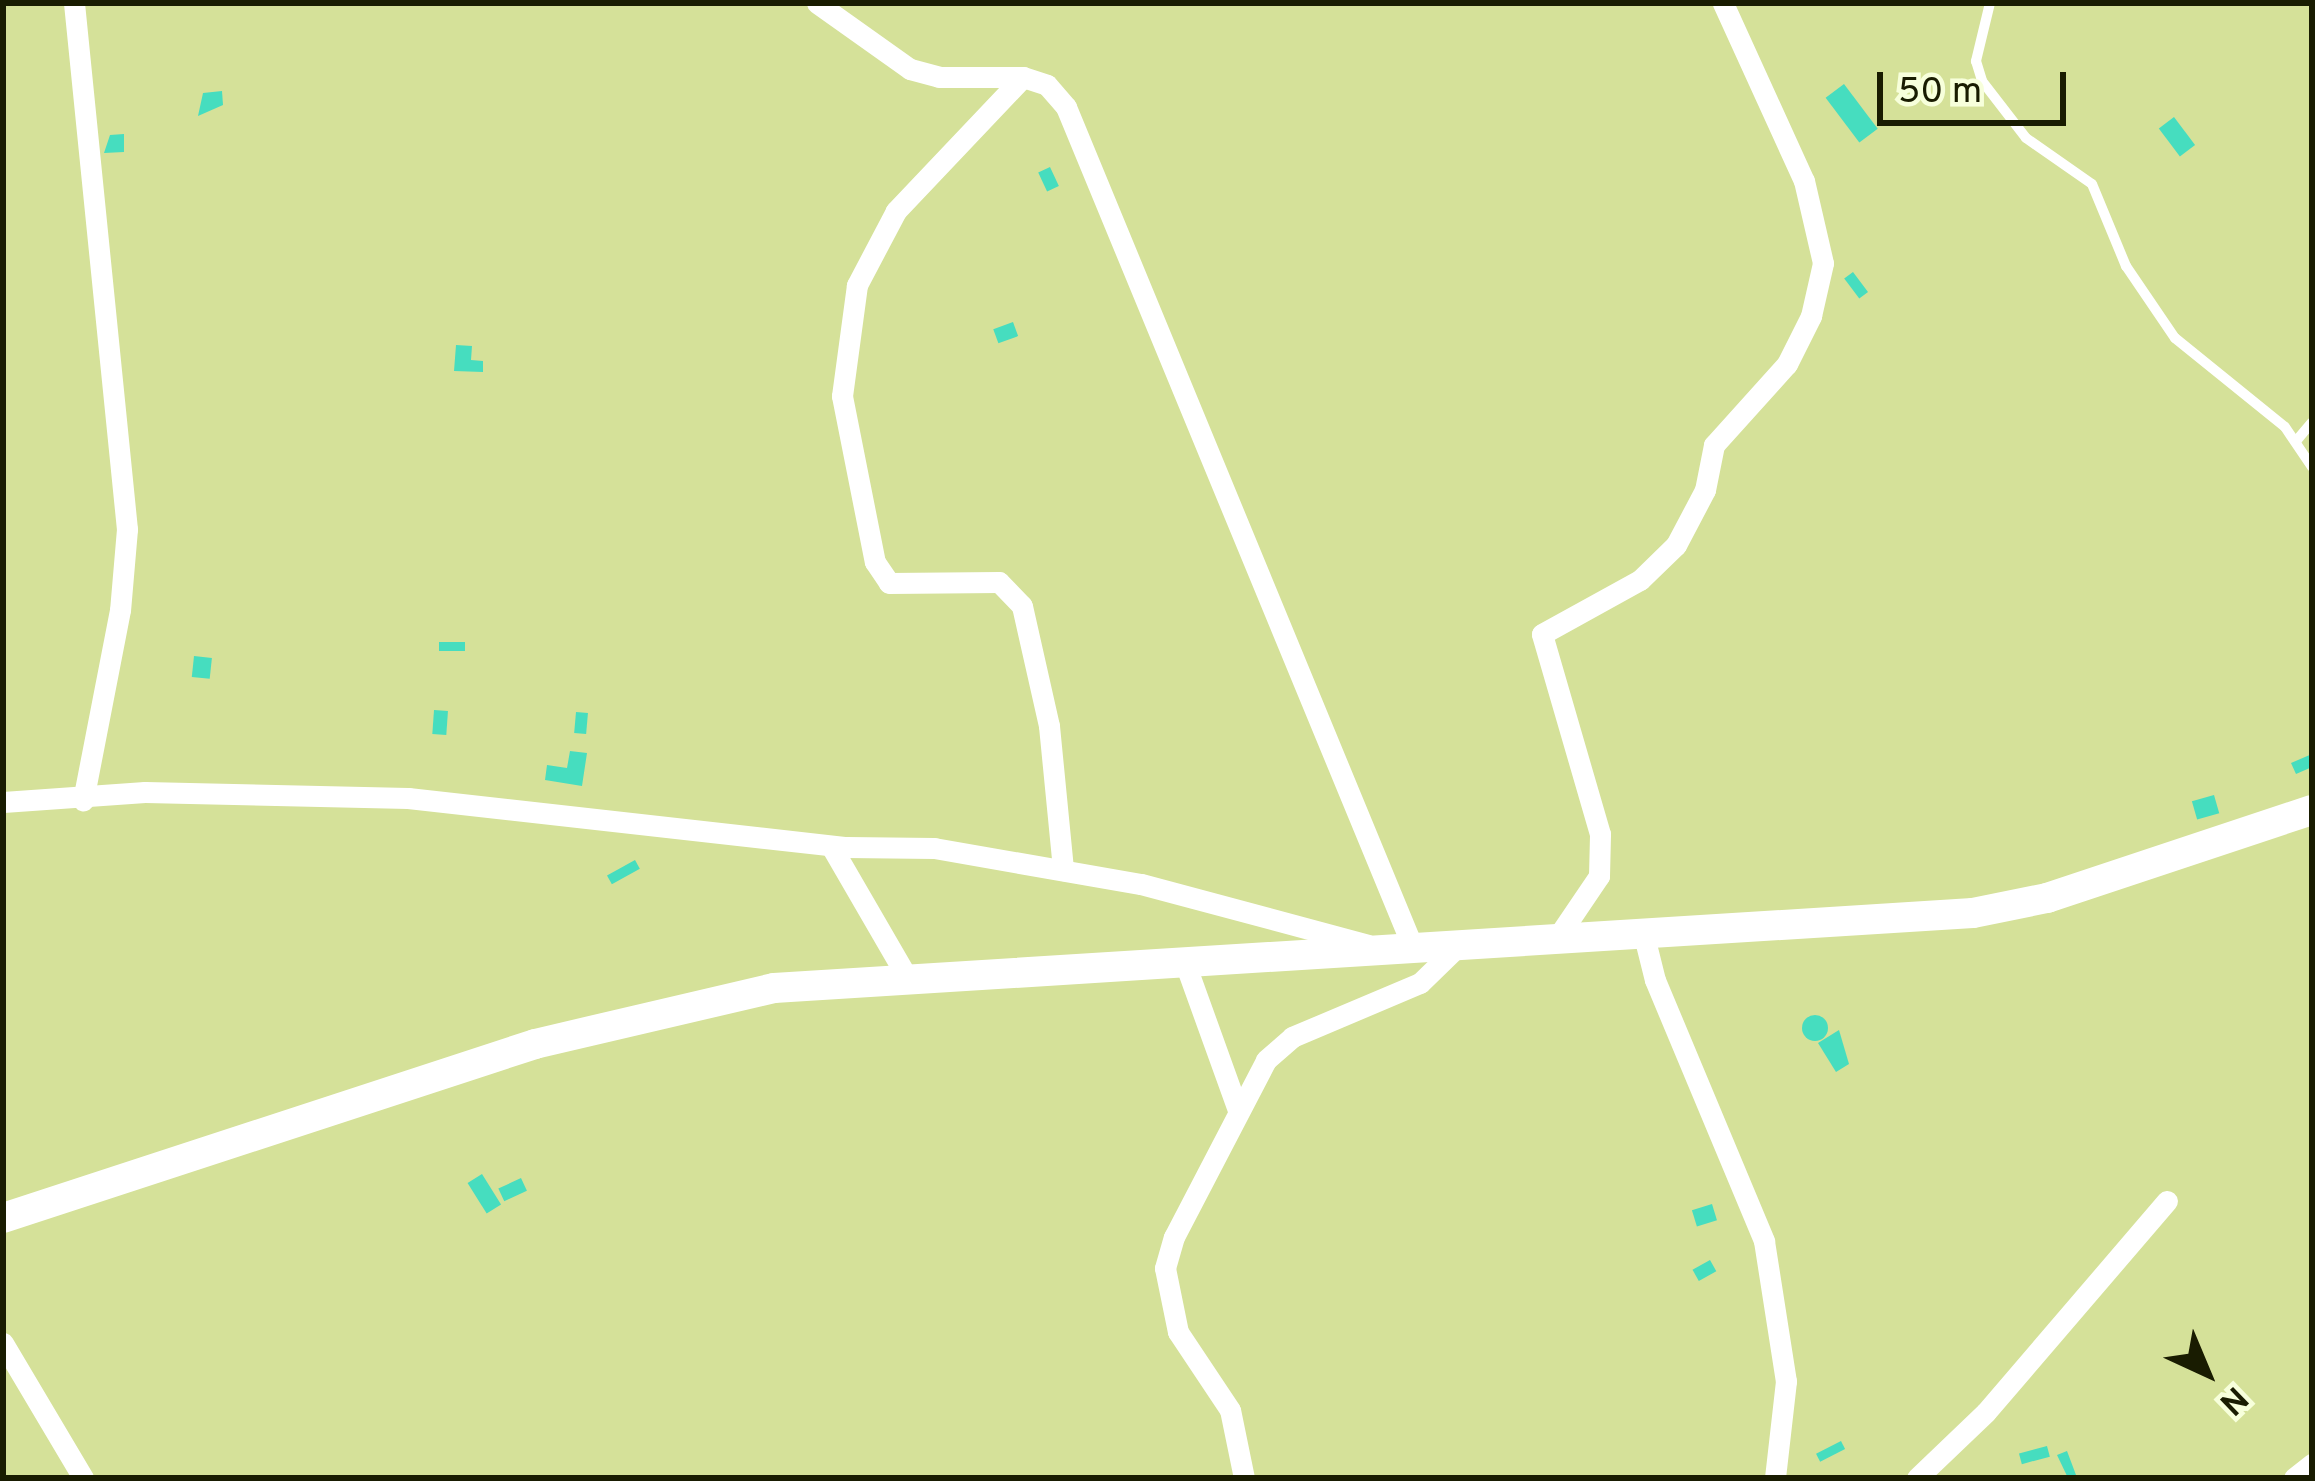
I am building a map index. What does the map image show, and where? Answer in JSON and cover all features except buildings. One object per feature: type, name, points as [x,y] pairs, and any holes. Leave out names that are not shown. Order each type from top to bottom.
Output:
[{"type":"main road","points":[[3,1218],[368,1096],[672,1007],[773,988],[1973,913],[2047,898],[2312,810]]},
{"type":"street","points":[[74,3],[127,529],[120,610],[82,800]]},
{"type":"street","points":[[817,3],[910,69],[939,77],[1023,76],[1047,85],[1066,107],[1403,951]]},
{"type":"street","points":[[1557,938],[1599,876],[1600,834],[1542,634],[1640,580],[1676,545],[1695,517],[1714,445],[1787,364],[1811,316],[1823,263],[1804,182],[1724,3]]},
{"type":"street","points":[[1023,76],[896,211],[857,285],[842,396],[875,562],[889,583],[999,582],[1022,606],[1049,726],[1063,870]]},
{"type":"street","points":[[3,802],[145,792],[408,798],[831,845],[934,848],[1063,870],[1403,951]]},
{"type":"street","points":[[831,845],[908,979]]},
{"type":"street","points":[[1643,932],[1655,980],[1764,1241],[1786,1381],[1775,1478]]},
{"type":"street","points":[[1244,1478],[1230,1410],[1178,1332],[1165,1268],[1265,1060],[1292,1037],[1420,982],[1457,946]]},
{"type":"street","points":[[1185,962],[1238,1110]]},
{"type":"street","points":[[1917,1478],[1986,1412],[2167,1201]]},
{"type":"street","points":[[3,1342],[83,1478]]},
{"type":"street","points":[[2294,1478],[2312,1465]]},
{"type":"lane","points":[[1990,3],[1976,61],[1982,81],[2026,137],[2092,184],[2126,266],[2175,338],[2297,440],[2312,467]]},
{"type":"lane","points":[[2297,440],[2312,422]]}]
